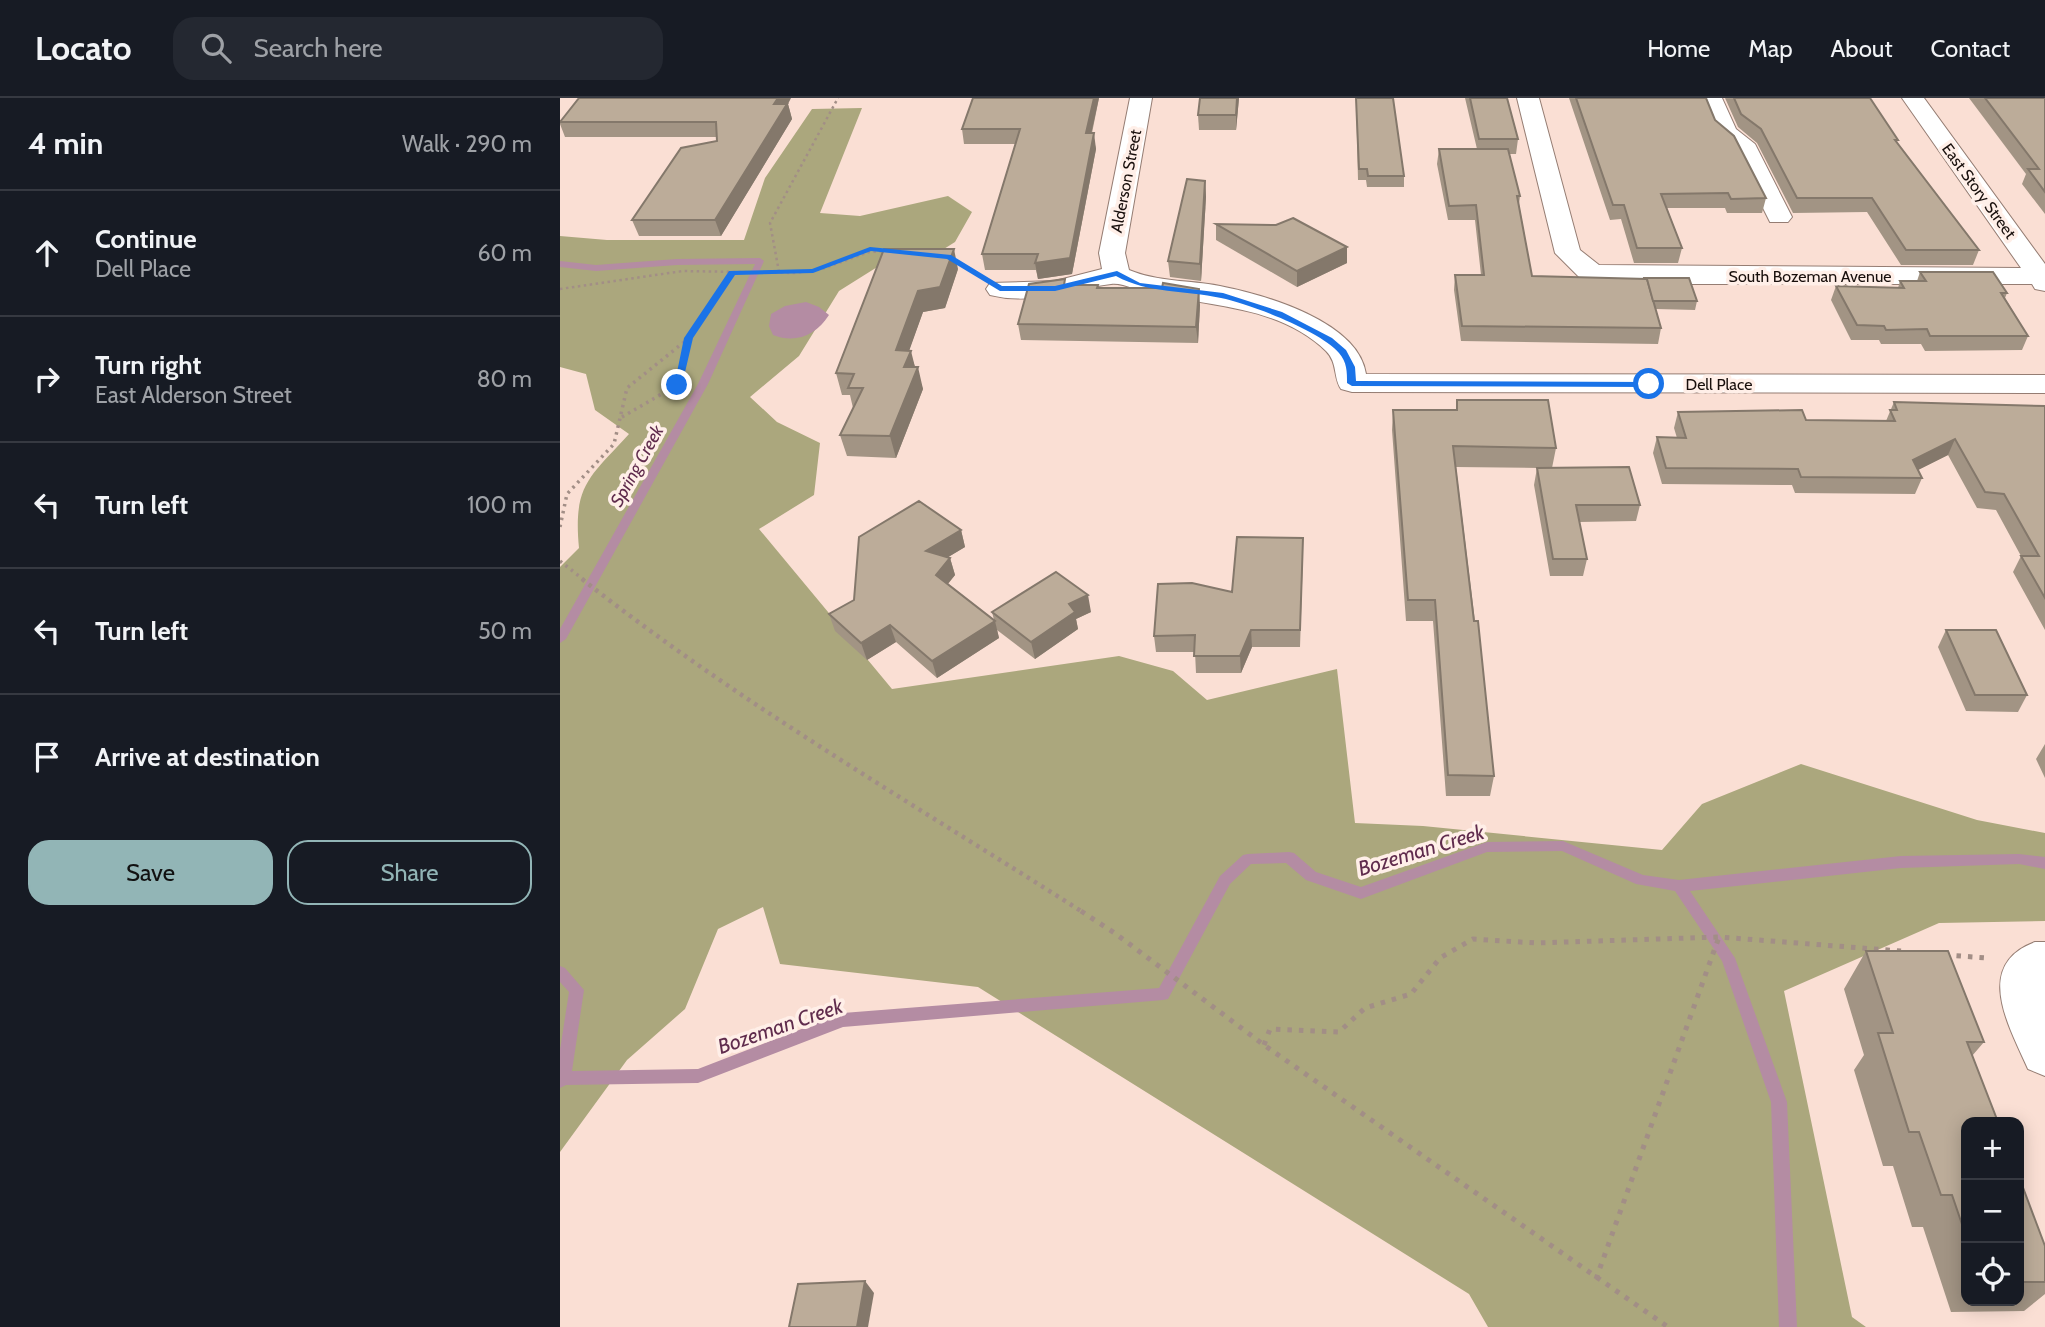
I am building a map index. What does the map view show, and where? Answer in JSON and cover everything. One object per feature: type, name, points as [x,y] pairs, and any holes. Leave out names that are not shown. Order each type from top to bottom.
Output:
[{"type":"street","name":"Alderson Street","points":[[1116,268],[1112,253],[1141,98]]},
{"type":"street","name":"South Bozeman Avenue","points":[[1528,98],[1568,253],[1590,271],[1613,276],[2043,278]]},
{"type":"street","points":[[1711,98],[1726,132],[1743,144],[1779,217]]},
{"type":"street","name":"East Story Street","points":[[1913,98],[2043,278]]},
{"type":"street","points":[[1000,289],[1055,289],[1116,268]]},
{"type":"street","name":"Dell Place","points":[[1116,268],[1138,285],[1223,295],[1297,322],[1329,340],[1343,352],[1351,367],[1352,383],[2045,384]]},
{"type":"street","points":[[2040,961],[2023,972],[2022,995],[2045,1054]]},
{"type":"path","points":[[779,272],[770,223],[838,98]]},
{"type":"path","points":[[560,289],[597,286],[683,271],[813,271],[870,249],[897,252]]},
{"type":"path","points":[[948,257],[1000,289]]},
{"type":"path","points":[[560,527],[567,494],[614,444],[627,388],[689,338],[732,273]]},
{"type":"path","points":[[621,418],[677,385],[689,338]]},
{"type":"path","points":[[560,561],[632,618],[771,712],[1116,934],[1226,1013],[1264,1045],[1668,1327]]},
{"type":"path","points":[[1264,1045],[1270,1029],[1339,1032],[1366,1009],[1411,993],[1440,958],[1473,939],[1536,943],[1719,937],[1911,952]]},
{"type":"path","points":[[1596,1279],[1719,937]]},
{"type":"path","points":[[1939,954],[2040,961]]},
{"type":"shaded area","points":[[862,108],[820,213],[860,216],[948,196],[972,212],[955,242],[920,264],[882,264],[839,291],[799,356],[750,397],[777,422],[820,443],[814,495],[759,529],[892,689],[1119,656],[1173,671],[1207,700],[1337,669],[1355,823],[1423,826],[1662,850],[1702,804],[1801,764],[1977,820],[2045,833],[2045,921],[1939,923],[1784,991],[1852,1317],[1866,1327],[1488,1327],[1469,1294],[978,987],[780,964],[763,907],[718,929],[685,1009],[627,1060],[560,1152],[560,567],[579,548],[579,510],[587,484],[629,434],[595,410],[586,374],[560,367],[560,236],[607,240],[744,240],[765,178],[812,109]]},
{"type":"shaded area","points":[[806,302],[829,315],[818,328],[797,338],[773,335],[769,326],[771,314],[785,306]]},
{"type":"building","points":[[579,98],[778,98],[774,104],[787,104],[715,220],[632,220],[681,148],[717,141],[716,122],[560,122]]},
{"type":"building","points":[[973,98],[1094,98],[1086,133],[1094,133],[1070,258],[1035,263],[1038,254],[982,254],[1020,129],[962,129]]},
{"type":"building","points":[[1200,98],[1237,98],[1236,115],[1198,115]]},
{"type":"building","points":[[1356,98],[1393,98],[1404,176],[1368,176],[1367,169],[1359,169]]},
{"type":"building","points":[[1470,98],[1507,98],[1518,139],[1479,139]]},
{"type":"building","points":[[1576,98],[1706,98],[1715,120],[1734,136],[1766,198],[1731,199],[1728,193],[1661,194],[1682,248],[1637,248],[1624,205],[1613,205]]},
{"type":"building","points":[[1734,98],[1870,98],[1898,140],[1895,140],[1979,250],[1906,250],[1872,198],[1797,198],[1761,129],[1741,114]]},
{"type":"building","points":[[1985,98],[2045,98],[2045,192],[2028,169],[2039,169]]},
{"type":"building","points":[[1439,149],[1508,149],[1520,196],[1517,196],[1532,276],[1647,279],[1661,328],[1462,326],[1455,275],[1484,275],[1476,205],[1449,206]]},
{"type":"building","points":[[1187,179],[1205,181],[1200,264],[1168,261]]},
{"type":"building","points":[[1293,218],[1347,247],[1297,271],[1216,224],[1276,225]]},
{"type":"building","points":[[884,249],[954,249],[940,287],[918,291],[896,350],[911,351],[904,367],[918,367],[890,436],[840,435],[863,388],[848,388],[854,374],[836,373]]},
{"type":"building","points":[[1920,272],[1993,272],[2007,293],[2001,293],[2028,336],[1930,336],[1927,329],[1886,330],[1884,326],[1857,325],[1836,286],[1904,288],[1900,281],[1926,281]]},
{"type":"building","points":[[1643,278],[1689,278],[1697,301],[1653,301],[1647,279]]},
{"type":"building","points":[[1065,279],[1064,285],[1098,285],[1097,288],[1162,288],[1163,283],[1199,289],[1196,327],[1018,324],[1029,284]]},
{"type":"building","points":[[1457,400],[1548,400],[1556,448],[1453,446],[1474,621],[1478,621],[1494,776],[1448,775],[1435,600],[1408,600],[1393,410],[1457,410]]},
{"type":"building","points":[[1894,402],[2045,406],[2045,598],[2021,556],[2039,556],[2004,494],[1985,492],[1955,439],[1913,460],[1922,478],[1801,477],[1798,469],[1666,468],[1657,437],[1686,438],[1678,412],[1802,410],[1806,420],[1895,421],[1890,410],[1897,410]]},
{"type":"building","points":[[1629,467],[1640,505],[1576,505],[1587,559],[1553,559],[1537,468]]},
{"type":"building","points":[[919,501],[961,530],[926,551],[950,558],[936,575],[995,621],[932,661],[890,625],[861,643],[829,614],[854,600],[859,537]]},
{"type":"building","points":[[1237,537],[1303,538],[1300,630],[1251,630],[1240,656],[1194,656],[1195,635],[1154,636],[1158,584],[1192,583],[1232,592]]},
{"type":"building","points":[[1056,572],[1088,595],[1069,604],[1075,612],[1031,642],[992,612]]},
{"type":"building","points":[[1946,630],[1996,630],[2027,695],[1975,695]]},
{"type":"building","points":[[1866,951],[1948,951],[1984,1042],[1967,1042],[1996,1117],[1961,1117],[1961,1221],[1952,1195],[1941,1195],[1919,1132],[1909,1132],[1878,1033],[1893,1033]]},
{"type":"building","points":[[2024,1190],[2045,1246],[2045,1282],[2024,1282]]},
{"type":"building","points":[[865,1281],[857,1327],[789,1327],[798,1284]]},
{"type":"waterway","name":"Spring Creek","points":[[560,264],[596,268],[677,262],[760,261],[703,384],[560,639]]},
{"type":"waterway","name":"Bozeman Creek","points":[[563,1078],[698,1076],[843,1020],[1163,994],[1225,880],[1248,859],[1289,857],[1311,876],[1361,893],[1487,847],[1563,846],[1641,880],[1679,886]]},
{"type":"waterway","name":"Bozeman Creek","points":[[1679,886],[1901,862],[2019,859],[2045,863]]},
{"type":"waterway","points":[[1679,886],[1728,958],[1779,1102],[1788,1327]]},
{"type":"waterway","name":"Spring Creek","points":[[560,972],[577,990],[563,1078]]},
{"type":"waterway","name":"Bozeman Creek","points":[[560,1081],[563,1078]]},
{"type":"route","points":[[677,385],[689,338],[732,273],[813,271],[870,249],[948,257],[1000,289],[1055,289],[1117,274],[1138,285],[1223,295],[1279,314],[1329,340],[1343,352],[1351,367],[1352,383],[1649,384]]}]
